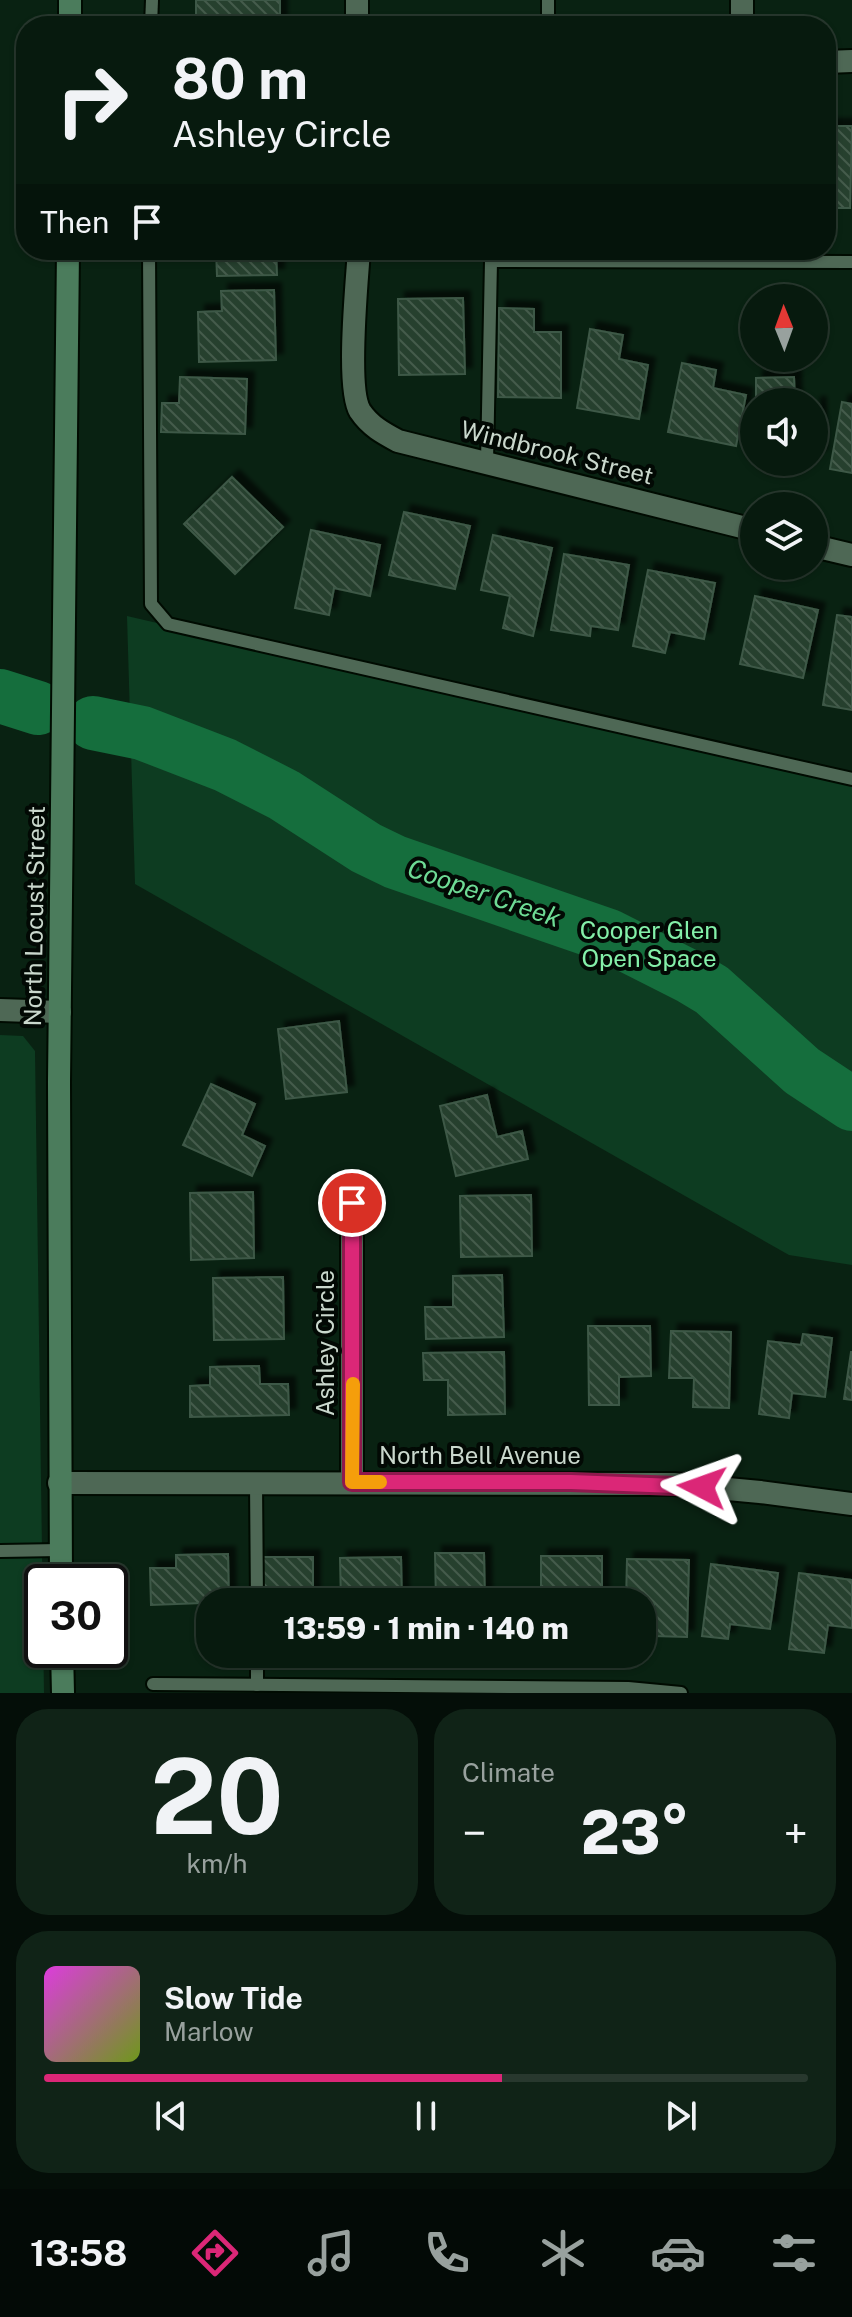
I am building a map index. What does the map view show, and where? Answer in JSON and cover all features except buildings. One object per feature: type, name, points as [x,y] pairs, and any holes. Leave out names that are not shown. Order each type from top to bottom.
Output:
[{"type":"main road","name":"North Locust Street","points":[[60,1564],[60,1012],[68,260]]},
{"type":"main road","points":[[62,1668],[63,1693]]},
{"type":"street","name":"Windbrook Street","points":[[358,260],[353,367],[358,408],[375,429],[398,441],[740,526]]},
{"type":"street","points":[[828,549],[852,555]]},
{"type":"street","points":[[0,1010],[60,1012]]},
{"type":"street","name":"Ashley Circle","points":[[352,1203],[352,1482]]},
{"type":"street","name":"North Bell Avenue","points":[[59,1483],[674,1484],[852,1504]]},
{"type":"lane","points":[[149,260],[151,604],[168,624],[852,779]]},
{"type":"lane","points":[[487,461],[491,261],[852,262]]},
{"type":"lane","points":[[256,1482],[257,1588]]},
{"type":"lane","points":[[0,1551],[60,1550]]},
{"type":"lane","points":[[257,1668],[257,1685]]},
{"type":"lane","points":[[153,1684],[628,1688],[681,1693]]},
{"type":"green space","name":"Cooper Glen Open Space","points":[[127,616],[852,785],[852,1265],[789,1255],[135,884]]},
{"type":"green space","points":[[0,1035],[23,1036],[35,1051],[42,1564],[24,1564],[24,1668],[44,1668],[44,1693],[0,1693]]},
{"type":"waterway","name":"Cooper Creek","points":[[0,696],[38,708]]},
{"type":"waterway","name":"Cooper Creek","points":[[93,723],[142,733],[225,765],[284,795],[366,848],[395,862],[609,936],[712,990],[802,1071],[852,1104]]},
{"type":"slow traffic","points":[[353,1384],[352,1482],[380,1482]]},
{"type":"route","points":[[352,1203],[352,1482],[571,1482],[702,1487]]}]
